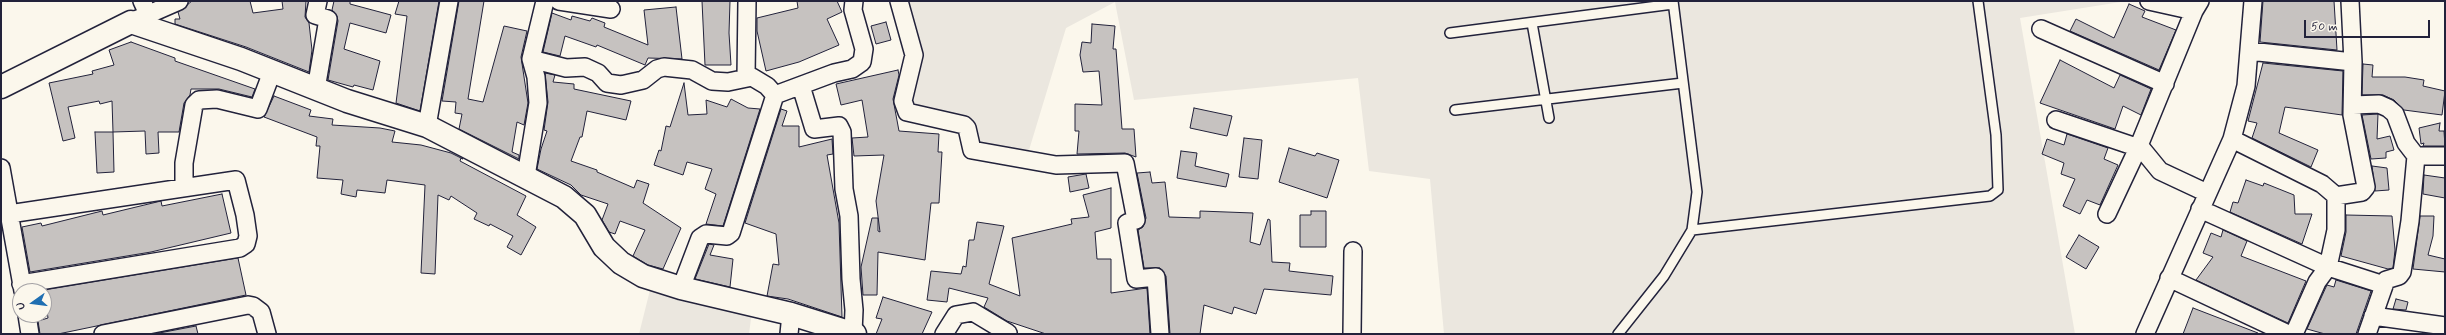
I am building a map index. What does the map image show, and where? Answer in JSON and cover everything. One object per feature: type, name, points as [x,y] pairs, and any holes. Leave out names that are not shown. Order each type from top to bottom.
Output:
[{"type":"street","points":[[1,87],[140,12],[179,1]]},
{"type":"street","points":[[316,89],[328,19],[315,15],[318,1]]},
{"type":"street","points":[[427,126],[449,1]]},
{"type":"street","points":[[526,176],[538,103],[536,77],[531,59],[545,1]]},
{"type":"street","points":[[559,1],[611,9]]},
{"type":"street","points":[[746,77],[747,1]]},
{"type":"street","points":[[775,95],[834,73],[852,69],[862,62],[864,49],[852,10],[854,1]]},
{"type":"street","points":[[899,1],[914,55],[903,101],[907,112],[964,125],[972,150],[1056,165],[1125,162],[1136,220],[1127,223],[1136,279],[1156,277],[1160,334]]},
{"type":"street","points":[[2107,214],[2138,148],[2197,6],[2149,1]]},
{"type":"street","points":[[2145,334],[2207,192],[2232,140],[2244,99],[2254,1]]},
{"type":"street","points":[[2232,140],[2322,184],[2336,196],[2362,192],[2366,188],[2354,125],[2350,1]]},
{"type":"street","points":[[140,12],[272,72],[316,89],[427,126],[526,176],[564,197],[585,215],[604,247],[621,263],[644,276],[790,324],[854,334],[849,216],[844,189],[842,132],[838,126],[814,129],[801,86]]},
{"type":"street","points":[[2041,29],[2165,84]]},
{"type":"street","points":[[2249,51],[2353,62]]},
{"type":"street","points":[[531,59],[566,68],[585,67],[598,73],[607,83],[621,85],[643,80],[657,69],[664,67],[692,70],[712,80],[736,82],[746,77],[759,80],[775,95]]},
{"type":"street","points":[[184,187],[184,163],[194,105],[199,100],[217,99],[258,109],[272,72]]},
{"type":"street","points":[[681,288],[700,238],[706,234],[727,236],[731,233],[775,95]]},
{"type":"street","points":[[2353,105],[2379,104],[2388,108],[2395,114],[2406,143],[2416,156],[2410,221],[2402,272],[2399,276],[2386,280],[2368,334]]},
{"type":"street","points":[[2056,120],[2138,148],[2144,151],[2160,170],[2207,192]]},
{"type":"street","points":[[2416,156],[2445,156]]},
{"type":"street","points":[[1,168],[9,214],[7,234],[21,283]]},
{"type":"street","points":[[9,214],[236,180],[248,236],[246,244],[240,248],[44,283]]},
{"type":"street","points":[[2294,334],[2317,282],[2328,267],[2336,230],[2336,196]]},
{"type":"street","points":[[2200,209],[2328,267],[2384,285]]},
{"type":"street","points":[[1352,334],[1353,251]]},
{"type":"street","points":[[2169,278],[2288,334]]},
{"type":"street","points":[[103,334],[248,305],[253,306],[261,312],[267,334]]},
{"type":"street","points":[[944,334],[956,315],[973,312],[1008,333]]},
{"type":"street","points":[[2373,316],[2445,326]]},
{"type":"street","points":[[28,323],[30,334]]},
{"type":"lane","points":[[1692,230],[1990,196],[1998,190],[1996,135],[1978,1]]},
{"type":"lane","points":[[1450,33],[1673,3],[1697,192],[1692,230],[1664,276],[1618,334]]},
{"type":"lane","points":[[1532,23],[1547,98],[1549,118]]},
{"type":"lane","points":[[1455,110],[1683,83]]},
{"type":"shaded area","points":[[901,1],[2127,1],[2020,18],[2075,334],[1444,334],[1430,179],[1369,171],[1358,78],[1134,100],[1115,2],[1066,28],[1026,160],[973,152],[967,125],[903,111],[917,59]]},
{"type":"shaded area","points":[[650,290],[752,311],[749,334],[639,334]]},
{"type":"building","points":[[192,1],[250,1],[253,13],[283,9],[282,1],[306,1],[305,17],[309,23],[312,50],[309,72],[246,47],[175,24],[175,19],[180,19],[178,12]]},
{"type":"building","points":[[334,1],[350,1],[350,4],[391,15],[386,33],[350,23],[344,49],[380,61],[373,90],[354,85],[353,87],[328,80],[338,21],[337,16],[332,10]]},
{"type":"building","points":[[399,1],[439,1],[420,111],[396,103],[407,16],[395,14]]},
{"type":"building","points":[[459,1],[484,1],[468,99],[483,102],[504,26],[527,31],[521,57],[528,103],[524,125],[517,122],[512,152],[519,155],[519,159],[459,129],[462,114],[455,113],[456,102],[442,101]]},
{"type":"building","points":[[702,1],[730,1],[729,33],[731,65],[705,65]]},
{"type":"building","points":[[797,1],[837,1],[842,12],[827,19],[839,45],[799,62],[766,71],[757,31],[757,18],[798,8]]},
{"type":"building","points":[[2263,1],[2334,1],[2337,50],[2260,42]]},
{"type":"building","points":[[2129,4],[2145,11],[2142,17],[2176,30],[2159,70],[2070,31],[2076,19],[2114,38]]},
{"type":"building","points":[[676,7],[682,59],[648,58],[645,65],[597,45],[596,47],[565,36],[560,56],[543,52],[552,13],[571,20],[572,16],[590,21],[592,18],[605,23],[604,27],[648,45],[644,10]]},
{"type":"building","points":[[886,22],[891,40],[876,44],[871,26]]},
{"type":"building","points":[[1092,24],[1115,26],[1113,49],[1116,49],[1122,129],[1134,129],[1136,157],[1125,153],[1077,154],[1079,131],[1075,131],[1075,104],[1102,105],[1099,71],[1083,72],[1080,55],[1082,42],[1091,43]]},
{"type":"building","points":[[131,42],[175,58],[175,61],[255,89],[252,97],[219,89],[191,89],[190,95],[184,103],[179,132],[158,132],[159,153],[146,154],[145,131],[113,132],[112,101],[100,104],[99,101],[68,107],[75,138],[63,141],[49,83],[93,74],[92,71],[114,65],[109,50]]},
{"type":"building","points":[[2060,60],[2114,88],[2120,75],[2151,89],[2141,115],[2123,106],[2115,129],[2040,103]]},
{"type":"building","points":[[2263,63],[2343,71],[2342,115],[2285,107],[2279,133],[2318,150],[2311,167],[2252,138],[2257,123],[2248,121]]},
{"type":"building","points":[[2363,64],[2373,65],[2372,77],[2405,77],[2424,80],[2423,86],[2445,91],[2442,115],[2404,110],[2394,100],[2383,95],[2362,95]]},
{"type":"building","points":[[898,70],[899,75],[893,99],[899,131],[939,134],[938,152],[942,152],[939,203],[931,203],[925,260],[878,252],[877,295],[863,295],[861,267],[872,218],[878,218],[878,231],[880,232],[876,201],[884,155],[854,156],[852,138],[868,137],[862,100],[841,105],[836,84]]},
{"type":"building","points":[[545,73],[555,75],[553,82],[574,84],[574,89],[631,101],[626,120],[587,111],[582,137],[580,137],[571,161],[597,170],[597,172],[634,188],[637,180],[649,184],[643,203],[681,228],[663,269],[648,265],[633,256],[645,230],[620,221],[615,234],[609,232],[602,220],[608,204],[581,195],[571,185],[537,169],[541,149],[547,131],[544,130],[548,102]]},
{"type":"building","points":[[684,83],[688,115],[707,114],[706,100],[727,107],[731,99],[748,108],[760,109],[723,226],[706,224],[716,194],[705,189],[712,169],[687,162],[683,175],[654,165],[659,150],[661,151],[666,126],[670,127]]},
{"type":"building","points":[[274,96],[311,110],[309,116],[333,119],[332,125],[380,128],[395,131],[392,142],[421,145],[451,153],[461,158],[460,161],[526,196],[517,215],[536,227],[521,255],[507,247],[513,236],[490,224],[489,226],[474,219],[477,213],[451,196],[449,200],[438,195],[435,274],[421,273],[425,185],[387,180],[385,193],[357,190],[356,197],[341,194],[343,180],[317,178],[320,146],[316,146],[317,137],[264,117]]},
{"type":"building","points":[[1194,108],[1232,116],[1227,136],[1190,128]]},
{"type":"building","points":[[781,109],[787,111],[782,126],[799,126],[799,147],[832,139],[833,154],[827,155],[839,223],[842,317],[788,299],[767,296],[773,264],[779,265],[776,234],[745,223]]},
{"type":"building","points":[[2378,114],[2377,139],[2390,136],[2394,150],[2386,152],[2386,158],[2371,159],[2362,115]]},
{"type":"building","points":[[2440,123],[2439,131],[2444,131],[2445,146],[2423,146],[2424,143],[2421,144],[2419,128]]},
{"type":"building","points":[[95,132],[113,132],[114,172],[97,173]]},
{"type":"building","points":[[2067,134],[2108,148],[2104,159],[2118,165],[2100,205],[2087,200],[2080,214],[2063,206],[2075,179],[2061,174],[2064,163],[2042,154],[2047,139],[2064,145]]},
{"type":"building","points":[[1244,138],[1262,140],[1258,179],[1239,177]]},
{"type":"building","points":[[1289,148],[1315,156],[1317,153],[1339,160],[1327,198],[1279,182]]},
{"type":"building","points":[[1181,151],[1197,153],[1195,166],[1229,174],[1226,187],[1177,178]]},
{"type":"building","points":[[2372,166],[2387,168],[2389,190],[2375,191]]},
{"type":"building","points":[[1150,172],[1152,183],[1165,182],[1169,217],[1200,218],[1200,211],[1253,213],[1250,242],[1260,245],[1268,219],[1270,220],[1272,262],[1290,263],[1289,271],[1333,276],[1331,295],[1264,289],[1256,314],[1234,307],[1232,314],[1204,305],[1200,334],[1170,334],[1166,276],[1160,268],[1144,268],[1138,230],[1143,227],[1146,218],[1137,173]]},
{"type":"building","points":[[1086,174],[1089,188],[1070,192],[1068,177]]},
{"type":"building","points":[[2424,175],[2445,178],[2445,198],[2423,194]]},
{"type":"building","points":[[2246,180],[2263,186],[2264,183],[2294,195],[2295,214],[2312,214],[2302,244],[2230,212],[2233,202],[2238,203]]},
{"type":"building","points":[[1111,188],[1111,228],[1095,232],[1097,259],[1111,259],[1111,293],[1147,288],[1150,334],[1046,334],[1007,321],[984,307],[988,298],[949,288],[947,302],[927,300],[931,271],[961,274],[963,266],[966,267],[969,240],[974,240],[977,222],[1004,226],[989,284],[1020,296],[1012,238],[1072,224],[1071,219],[1089,217],[1083,195]]},
{"type":"building","points":[[222,194],[231,233],[151,252],[30,272],[22,227],[41,223],[42,226],[102,211],[103,215],[161,201],[162,206]]},
{"type":"building","points":[[1311,211],[1326,211],[1326,247],[1300,247],[1300,215],[1311,215]]},
{"type":"building","points":[[2346,215],[2392,216],[2395,250],[2393,268],[2388,269],[2341,256],[2346,232]]},
{"type":"building","points":[[2420,216],[2434,216],[2433,236],[2428,255],[2445,259],[2445,272],[2413,269]]},
{"type":"building","points":[[2223,230],[2247,241],[2241,256],[2306,281],[2288,323],[2196,280],[2213,257],[2203,253],[2211,233],[2221,237]]},
{"type":"building","points":[[2079,235],[2099,247],[2086,269],[2066,257]]},
{"type":"building","points":[[709,244],[714,245],[710,255],[733,259],[730,287],[695,279]]},
{"type":"building","points":[[238,258],[246,295],[58,334],[40,334],[38,323],[52,323],[52,289]]},
{"type":"building","points":[[2336,280],[2371,291],[2356,334],[2325,334],[2307,329],[2327,285],[2334,287]]},
{"type":"building","points":[[883,297],[932,312],[922,334],[876,334],[882,319],[876,318]]},
{"type":"building","points":[[2396,299],[2408,302],[2406,310],[2393,309]]},
{"type":"building","points":[[2193,308],[2258,333],[2258,334],[2183,334]]},
{"type":"building","points":[[196,326],[198,334],[154,334]]}]
